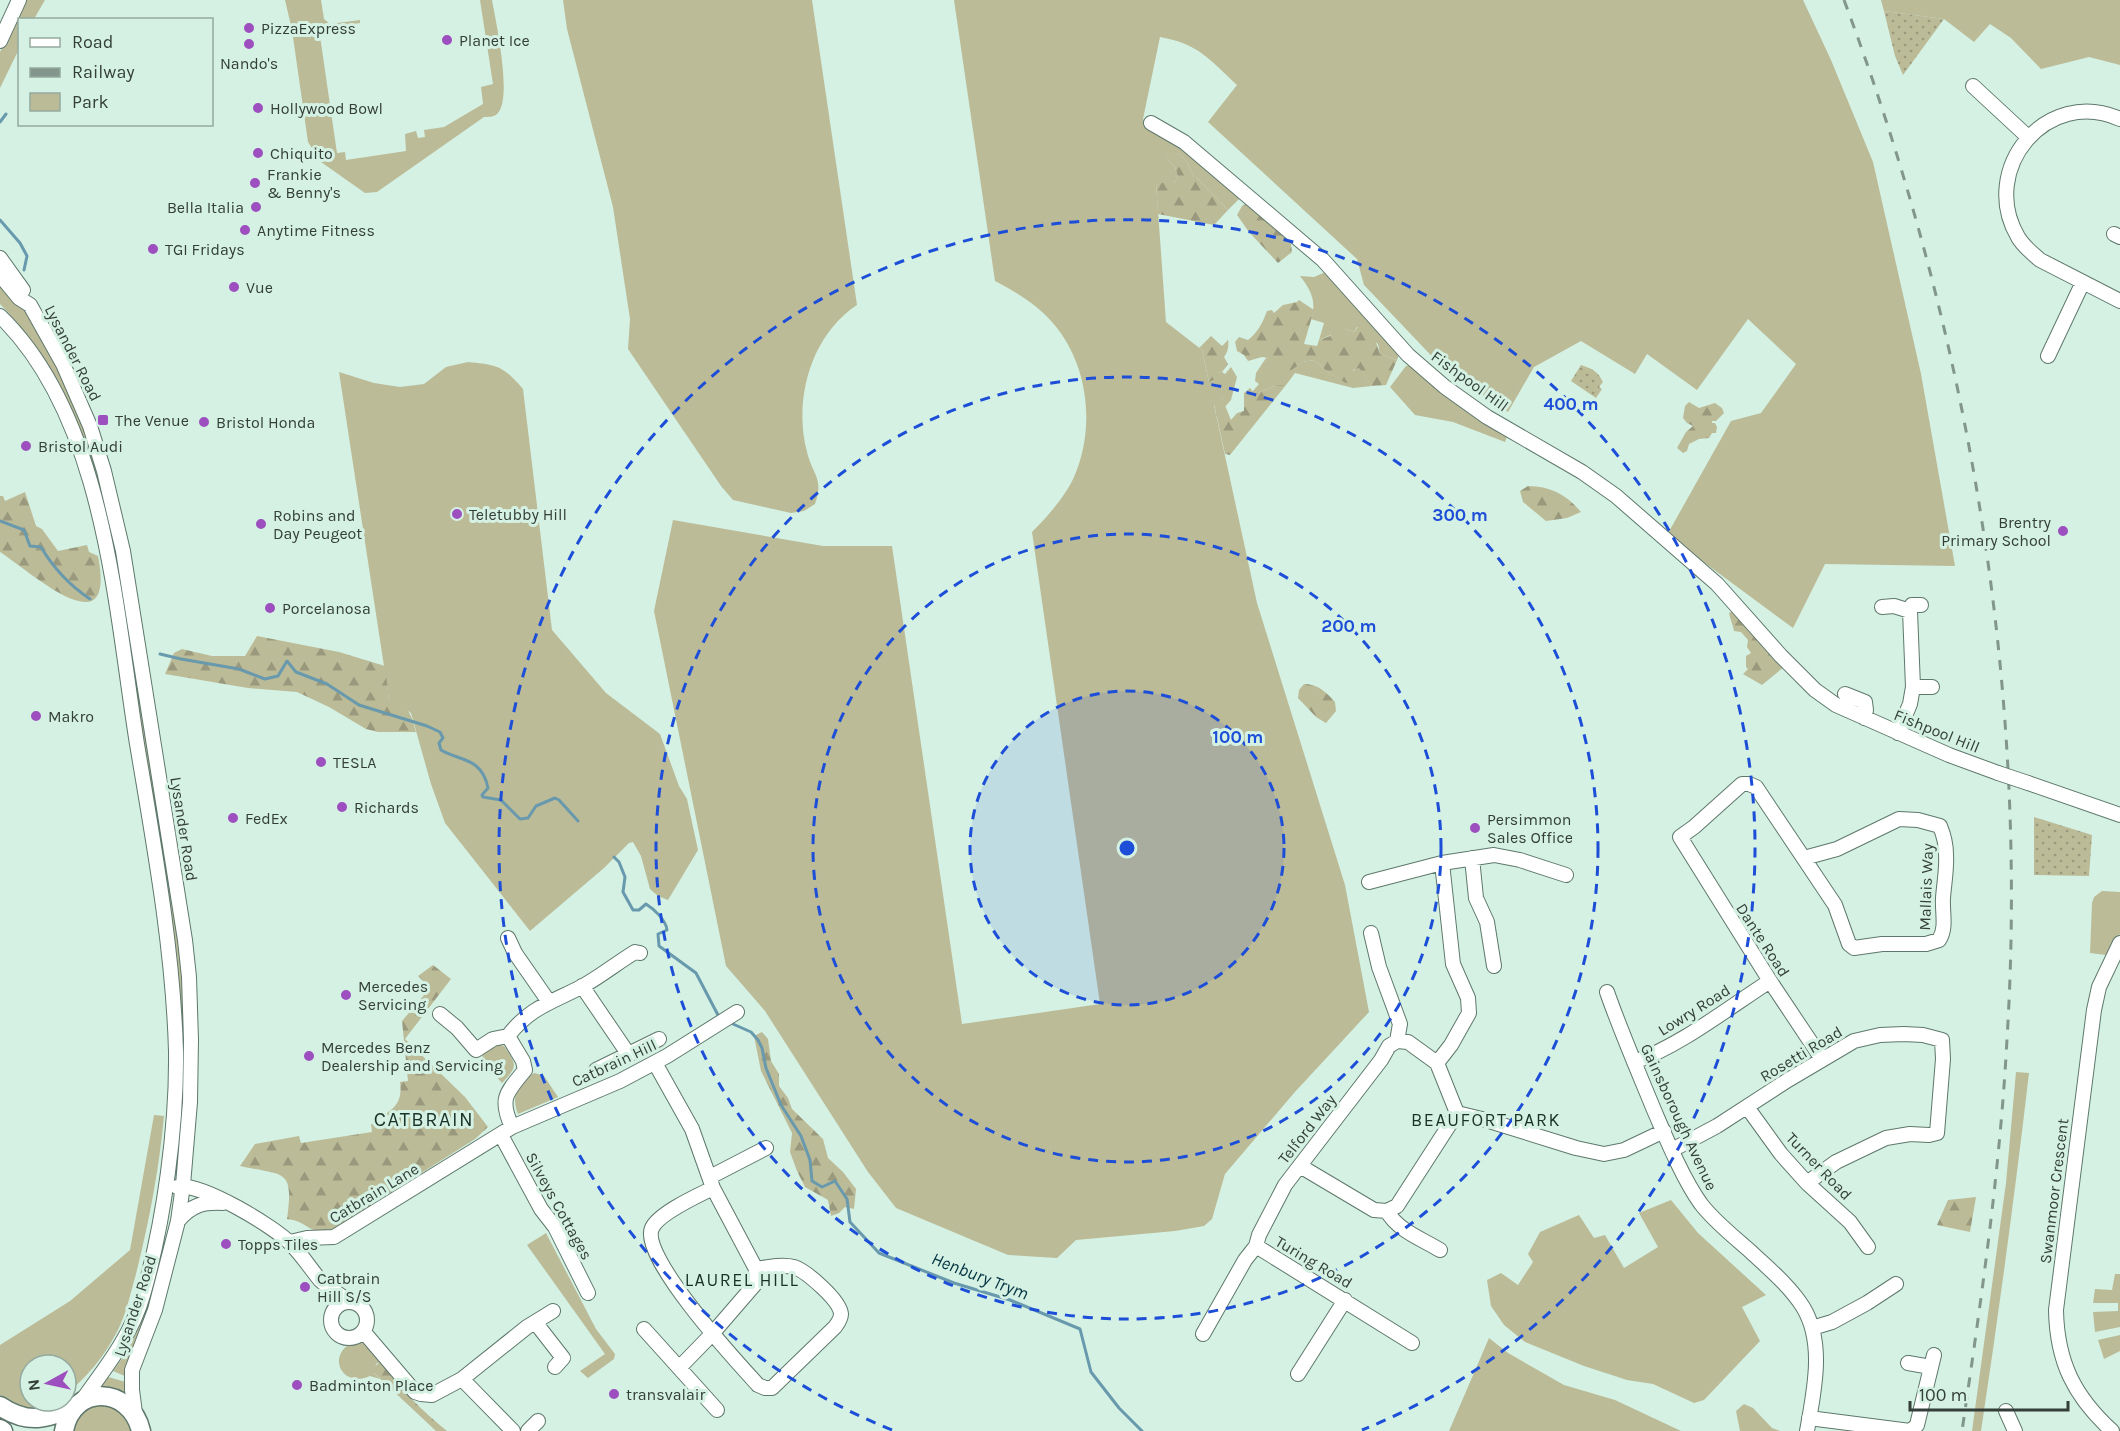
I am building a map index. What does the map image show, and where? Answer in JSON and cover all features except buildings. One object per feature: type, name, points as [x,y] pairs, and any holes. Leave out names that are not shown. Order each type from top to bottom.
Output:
[{"type":"main road","points":[[78,1405],[94,1397],[112,1397],[123,1402],[141,1424]]},
{"type":"main road","points":[[0,1406],[14,1414],[38,1419],[60,1413]]},
{"type":"main road","points":[[64,1431],[66,1422],[72,1413]]},
{"type":"street","points":[[0,30],[18,0]]},
{"type":"street","points":[[0,41],[18,0]]},
{"type":"street","points":[[1973,86],[2028,137]]},
{"type":"street","points":[[2120,119],[2103,114],[2077,112],[2050,121],[2028,137],[2012,164],[2006,185],[2007,210],[2019,239],[2040,260],[2120,301]]},
{"type":"street","name":"Fishpool Hill","points":[[1151,123],[1184,142],[1323,260],[1408,355],[1445,387],[1487,417],[1582,472],[1616,496],[1716,584],[1781,656],[1815,690],[1836,705],[1949,755],[2120,815]]},
{"type":"street","points":[[0,258],[30,304]]},
{"type":"street","name":"Lysander Road","points":[[0,275],[19,298],[30,304],[63,364],[90,426],[104,471],[123,551],[189,977],[190,1092],[183,1185],[178,1221],[154,1310],[132,1370],[132,1390],[141,1424]]},
{"type":"street","points":[[2048,356],[2083,282]]},
{"type":"street","name":"Lysander Road","points":[[0,316],[17,332],[44,370],[73,428],[87,471],[106,547],[158,874],[173,996],[176,1053],[174,1099],[167,1169],[143,1297],[129,1329],[108,1364],[78,1405]]},
{"type":"street","points":[[1882,607],[1916,608],[1913,687],[1910,704],[1898,733]]},
{"type":"street","points":[[1913,687],[1932,687]]},
{"type":"street","points":[[1845,694],[1865,702],[1864,718]]},
{"type":"street","name":"Mallais Way","points":[[1680,837],[1742,784],[1749,784],[1756,788],[1835,905],[1849,944],[1854,948],[1882,944],[1934,943],[1942,936],[1947,857],[1940,826],[1918,820],[1899,819],[1837,849],[1804,858]]},
{"type":"street","name":"Dante Road","points":[[1680,837],[1822,1059]]},
{"type":"street","points":[[1369,882],[1442,863],[1494,855],[1520,860],[1566,875]]},
{"type":"street","points":[[1472,858],[1476,898],[1487,922],[1494,966]]},
{"type":"street","points":[[1437,1063],[1451,1045],[1469,1013],[1468,998],[1454,964],[1442,863]]},
{"type":"street","points":[[1371,933],[1382,975],[1400,1024],[1397,1041],[1408,1042],[1437,1063],[1457,1113]]},
{"type":"street","points":[[508,938],[515,953],[549,1002]]},
{"type":"street","name":"Swanmoor Crescent","points":[[2112,1431],[2086,1405],[2068,1374],[2056,1332],[2056,1310],[2094,1010],[2099,987],[2120,943]]},
{"type":"street","points":[[440,1014],[457,1028],[477,1050],[493,1039],[508,1036],[520,1021],[549,1002],[582,986],[634,952],[640,953]]},
{"type":"street","name":"Lowry Road","points":[[1634,1062],[1680,1040],[1770,981]]},
{"type":"street","points":[[582,986],[628,1055]]},
{"type":"street","name":"Gainsborough Avenue","points":[[1607,992],[1672,1150],[1701,1204],[1710,1215],[1778,1276],[1804,1308],[1812,1329],[1816,1362],[1808,1426]]},
{"type":"street","name":"Catbrain Hill","points":[[506,1131],[620,1081],[655,1063],[737,1011]]},
{"type":"street","name":"Rosetti Road","points":[[1672,1150],[1718,1126],[1854,1041],[1880,1035],[1923,1035],[1941,1040],[1943,1059],[1937,1133],[1887,1138],[1836,1162],[1808,1183]]},
{"type":"street","name":"Silveys Cottages","points":[[508,1036],[523,1061],[525,1070],[506,1096],[504,1104],[506,1131],[541,1209],[555,1227],[588,1293]]},
{"type":"street","points":[[596,1070],[659,1039]]},
{"type":"street","name":"Telford Way","points":[[1256,1246],[1259,1235],[1284,1185],[1381,1060],[1389,1046],[1397,1041]]},
{"type":"street","points":[[655,1063],[692,1129],[711,1182],[756,1269],[756,1283],[679,1368]]},
{"type":"street","name":"Turner Road","points":[[1747,1107],[1781,1154],[1850,1222],[1868,1247]]},
{"type":"street","points":[[1457,1113],[1586,1151],[1604,1154],[1623,1150],[1664,1131]]},
{"type":"street","points":[[1300,1166],[1374,1210],[1387,1211],[1397,1206],[1457,1113]]},
{"type":"street","name":"Catbrain Lane","points":[[290,1242],[307,1238],[334,1237],[506,1131]]},
{"type":"street","points":[[756,1269],[791,1266],[801,1270],[831,1297],[839,1307],[841,1314],[835,1327],[772,1388],[758,1385],[712,1334],[665,1268],[651,1245],[650,1237],[654,1224],[664,1216],[711,1182],[766,1148]]},
{"type":"street","points":[[143,1297],[164,1246],[173,1193],[177,1187],[183,1185],[199,1189],[228,1203],[290,1242],[321,1281],[350,1302],[360,1306],[366,1316],[363,1331],[349,1338],[340,1336],[331,1324],[333,1312],[321,1281]]},
{"type":"street","points":[[178,1221],[194,1206],[228,1203]]},
{"type":"street","points":[[1387,1211],[1402,1228],[1440,1250]]},
{"type":"street","name":"Turing Road","points":[[1203,1334],[1245,1260],[1256,1246],[1412,1343]]},
{"type":"street","points":[[1812,1329],[1832,1322],[1867,1304],[1896,1284]]},
{"type":"street","points":[[1298,1374],[1346,1300]]},
{"type":"street","points":[[333,1312],[340,1305],[350,1302]]},
{"type":"street","points":[[363,1331],[415,1392],[432,1395],[462,1379],[535,1322],[553,1311]]},
{"type":"street","points":[[535,1322],[563,1358],[555,1367]]},
{"type":"street","points":[[644,1329],[717,1410]]},
{"type":"street","points":[[1808,1426],[1910,1431],[1917,1425],[1932,1361],[1908,1363]]},
{"type":"street","points":[[462,1379],[513,1431]]},
{"type":"street","points":[[2006,1411],[2015,1431]]},
{"type":"green space","points":[[25,0],[45,0],[35,18],[18,18],[18,51],[0,88],[0,52]]},
{"type":"green space","points":[[285,0],[321,0],[324,19],[330,24],[360,20],[360,23],[339,26],[340,33],[320,36],[337,153],[345,152],[346,160],[406,151],[405,134],[416,131],[418,138],[425,137],[424,130],[444,127],[483,104],[481,87],[493,84],[480,0],[492,0],[504,78],[502,106],[496,115],[484,117],[377,192],[365,193],[321,162],[308,142],[292,30]]},
{"type":"green space","points":[[563,0],[812,0],[857,305],[828,333],[817,351],[810,370],[802,411],[803,432],[809,460],[817,477],[818,488],[815,504],[804,511],[791,513],[733,500],[721,486],[628,349],[630,319],[613,207],[567,29]]},
{"type":"green space","points":[[954,0],[1803,0],[1831,60],[1873,162],[1921,374],[1955,566],[1825,564],[1793,628],[1667,535],[1731,421],[1761,413],[1796,364],[1748,319],[1697,390],[1647,354],[1635,374],[1581,341],[1534,367],[1508,412],[1444,369],[1364,285],[1357,259],[1208,122],[1237,85],[1211,60],[1194,48],[1160,37],[1143,119],[1151,129],[1182,147],[1241,197],[1228,210],[1194,177],[1181,155],[1167,154],[1166,158],[1175,167],[1178,177],[1174,183],[1156,183],[1166,322],[1202,350],[1209,382],[1217,373],[1225,374],[1231,367],[1237,377],[1231,400],[1224,408],[1222,398],[1214,405],[1257,603],[1345,885],[1369,1012],[1294,1093],[1225,1174],[1212,1219],[1204,1226],[1175,1231],[1076,1240],[1057,1258],[1008,1255],[896,1208],[868,1172],[765,1011],[726,966],[654,611],[673,520],[823,546],[892,546],[962,1024],[1100,1004],[1032,532],[1061,499],[1074,477],[1085,439],[1085,400],[1076,362],[1057,328],[1029,301],[995,281]]},
{"type":"green space","points":[[1881,0],[2120,0],[2120,65],[2089,57],[2041,69],[2011,38],[1990,24],[1974,42],[1944,19],[1884,11]]},
{"type":"green space","points":[[1884,11],[1944,19],[1903,75],[1895,56]]},
{"type":"green space","points":[[1167,153],[1181,155],[1194,177],[1228,210],[1214,225],[1158,214],[1156,183],[1174,183],[1178,177],[1175,167],[1166,158]]},
{"type":"green space","points":[[1249,202],[1290,237],[1292,252],[1278,263],[1249,232],[1237,215],[1242,206]]},
{"type":"green space","points":[[1328,271],[1400,352],[1397,360],[1380,354],[1378,344],[1357,327],[1354,332],[1345,329],[1319,340],[1324,323],[1311,319],[1312,296],[1300,276],[1314,277]]},
{"type":"green space","points":[[0,280],[24,309],[58,366],[99,470],[95,471],[57,382],[31,341],[0,304]]},
{"type":"green space","points":[[1299,300],[1314,310],[1304,344],[1317,346],[1319,340],[1330,336],[1335,330],[1345,329],[1354,332],[1362,322],[1372,330],[1380,354],[1397,360],[1386,385],[1372,386],[1359,368],[1353,370],[1351,382],[1346,383],[1329,373],[1314,360],[1303,362],[1284,375],[1269,372],[1268,358],[1262,357],[1248,361],[1237,351],[1235,342],[1239,337],[1248,340],[1252,337],[1260,327],[1267,311],[1272,310],[1274,313],[1283,305]]},
{"type":"green space","points":[[1211,336],[1222,346],[1228,340],[1228,349],[1224,357],[1228,364],[1222,372],[1217,373],[1218,378],[1209,382],[1202,350],[1199,348]]},
{"type":"green space","points":[[1266,358],[1303,362],[1314,360],[1340,379],[1359,367],[1372,386],[1353,388],[1295,373],[1286,385],[1277,385],[1255,394],[1252,392],[1259,384],[1255,381],[1256,373]]},
{"type":"green space","points":[[468,362],[499,368],[523,389],[552,630],[606,693],[660,734],[679,786],[687,799],[698,850],[668,900],[658,896],[650,889],[641,856],[633,842],[629,843],[604,868],[530,931],[445,823],[431,784],[411,713],[389,699],[339,372],[374,383],[400,387],[424,384],[446,367]]},
{"type":"green space","points":[[1410,365],[1508,434],[1505,442],[1453,422],[1415,415],[1390,387],[1406,366]]},
{"type":"green space","points":[[1581,365],[1594,371],[1603,382],[1599,387],[1602,389],[1596,398],[1571,381]]},
{"type":"green space","points":[[1277,385],[1286,385],[1230,455],[1225,454],[1214,404],[1222,398],[1231,420],[1237,413],[1244,411],[1244,393],[1250,388],[1255,394]]},
{"type":"green space","points":[[1689,402],[1699,408],[1715,403],[1722,408],[1724,413],[1716,421],[1712,421],[1717,427],[1716,433],[1712,433],[1709,438],[1699,439],[1689,444],[1687,451],[1683,453],[1677,448],[1686,432],[1693,426],[1683,418],[1685,406]]},
{"type":"green space","points":[[1528,486],[1558,493],[1581,512],[1567,518],[1546,521],[1523,502],[1520,491]]},
{"type":"green space","points":[[104,489],[116,542],[182,965],[186,1040],[181,1150],[176,1149],[181,1026],[174,937],[108,523],[100,490]]},
{"type":"green space","points":[[25,492],[36,526],[42,529],[58,551],[87,545],[89,552],[98,556],[100,584],[95,599],[83,602],[67,597],[0,552],[0,496],[3,496],[5,501]]},
{"type":"green space","points":[[1735,610],[1785,666],[1762,685],[1743,674],[1748,669],[1746,656],[1751,653],[1747,647],[1748,640],[1741,632],[1734,631],[1729,613]]},
{"type":"green space","points":[[257,636],[339,652],[385,666],[389,699],[401,704],[408,711],[416,732],[378,732],[366,729],[329,707],[297,692],[248,688],[165,674],[174,653],[182,649],[212,656],[245,656]]},
{"type":"green space","points":[[1304,684],[1321,689],[1335,702],[1336,711],[1326,723],[1316,717],[1298,698],[1299,690]]},
{"type":"green space","points":[[2034,817],[2092,835],[2089,876],[2034,875]]},
{"type":"green space","points":[[2102,891],[2120,892],[2120,934],[2106,955],[2090,953],[2092,903],[2094,897]]},
{"type":"green space","points":[[433,965],[451,979],[405,1039],[465,1097],[488,1127],[475,1139],[333,1229],[318,1231],[300,1222],[287,1219],[289,1191],[283,1177],[267,1171],[240,1166],[255,1144],[299,1136],[301,1143],[372,1132],[371,1124],[387,1121],[387,1113],[399,1100],[400,1082],[408,1081],[402,1021],[430,988],[418,976]]},
{"type":"green space","points":[[762,1032],[768,1039],[771,1061],[779,1074],[779,1086],[788,1098],[792,1109],[823,1139],[828,1158],[856,1189],[854,1209],[845,1207],[839,1213],[831,1216],[828,1200],[805,1187],[790,1152],[792,1133],[761,1071],[754,1036]]},
{"type":"green space","points":[[497,1044],[504,1046],[514,1065],[511,1073],[502,1083],[493,1073],[490,1074],[482,1063],[483,1052]]},
{"type":"green space","points":[[2016,1072],[2029,1073],[2024,1118],[1981,1431],[1972,1431],[2006,1183]]},
{"type":"green space","points":[[535,1073],[544,1076],[558,1097],[518,1114],[515,1105],[516,1094],[523,1082]]},
{"type":"green space","points":[[154,1115],[164,1116],[149,1215],[127,1307],[117,1332],[98,1362],[78,1384],[78,1353],[18,1353],[18,1405],[0,1395],[0,1345],[70,1301],[130,1250]]},
{"type":"green space","points":[[1976,1197],[1970,1232],[1937,1225],[1948,1200]]},
{"type":"green space","points":[[1671,1200],[1698,1233],[1766,1295],[1742,1307],[1760,1341],[1704,1400],[1694,1403],[1653,1384],[1627,1380],[1584,1366],[1525,1342],[1504,1325],[1491,1306],[1487,1280],[1501,1273],[1518,1285],[1533,1262],[1528,1254],[1540,1232],[1579,1215],[1594,1238],[1605,1235],[1624,1268],[1658,1247],[1639,1213]]},
{"type":"green space","points":[[174,1201],[176,1202],[156,1290],[127,1377],[113,1371],[126,1352],[146,1312],[160,1268]]},
{"type":"green space","points":[[546,1233],[596,1329],[615,1354],[614,1359],[588,1378],[580,1371],[605,1354],[527,1245]]},
{"type":"green space","points":[[2115,1274],[2120,1274],[2120,1327],[2095,1332],[2093,1312],[2118,1311],[2118,1303],[2093,1303],[2095,1289],[2112,1290]]},
{"type":"green space","points":[[2120,1335],[2120,1351],[2104,1359],[2098,1340]]},
{"type":"green space","points":[[1489,1338],[1508,1353],[1564,1385],[1615,1400],[1681,1431],[1449,1431]]},
{"type":"green space","points":[[355,1341],[365,1342],[380,1362],[376,1364],[374,1373],[380,1379],[370,1376],[360,1379],[351,1378],[340,1368],[341,1354]]},
{"type":"green space","points":[[380,1362],[412,1399],[447,1431],[436,1431],[374,1373],[373,1368]]},
{"type":"green space","points":[[108,1377],[126,1382],[128,1397],[98,1390]]},
{"type":"green space","points":[[102,1404],[122,1413],[133,1431],[73,1431],[76,1420],[83,1412]]},
{"type":"green space","points":[[1744,1404],[1753,1408],[1772,1428],[1780,1431],[1740,1431],[1736,1411]]},
{"type":"waterway","points":[[0,122],[6,114]]},
{"type":"waterway","points":[[0,220],[20,243],[27,256],[24,270]]},
{"type":"waterway","points":[[0,521],[24,530],[30,546],[41,547],[63,576],[90,599]]},
{"type":"waterway","points":[[160,654],[239,669],[265,679],[278,676],[287,661],[296,672],[327,684],[359,705],[440,732],[443,738],[439,743],[441,750],[475,765],[481,771],[488,788],[482,795],[483,797],[501,800],[520,819],[528,818],[536,806],[555,798],[578,821]]},
{"type":"waterway","points":[[614,857],[619,862],[625,877],[623,892],[633,910],[639,910],[646,904],[662,919],[667,930],[658,934],[659,946],[696,973],[719,1017]]},
{"type":"waterway","name":"Henbury Trym","points":[[733,1024],[751,1032],[758,1040],[781,1105],[801,1136],[810,1160],[812,1181],[822,1187],[835,1181],[847,1199],[850,1222],[879,1253],[954,1283],[1010,1300],[1080,1329],[1091,1372],[1119,1408],[1142,1431]]},
{"type":"railway","points":[[1844,0],[1888,125],[1925,252],[1956,381],[1980,511],[1998,642],[2008,774],[2011,906],[2007,1039],[1995,1187],[1962,1431]]},
{"type":"place","name":"PizzaExpress","points":[[249,28]]},
{"type":"place","name":"Planet Ice","points":[[447,40]]},
{"type":"place","name":"Nando's","points":[[249,44]]},
{"type":"place","name":"Hollywood Bowl","points":[[258,108]]},
{"type":"place","name":"Chiquito","points":[[258,153]]},
{"type":"place","name":"Frankie & Benny's","points":[[255,183]]},
{"type":"place","name":"Bella Italia","points":[[256,207]]},
{"type":"place","name":"Anytime Fitness","points":[[245,230]]},
{"type":"place","name":"TGI Fridays","points":[[153,249]]},
{"type":"place","name":"Vue","points":[[234,287]]},
{"type":"place","name":"The Venue","points":[[103,420]]},
{"type":"place","name":"Bristol Honda","points":[[204,422]]},
{"type":"place","name":"Bristol Audi","points":[[26,446]]},
{"type":"place","name":"Teletubby Hill","points":[[457,514]]},
{"type":"place","name":"Robins and Day Peugeot","points":[[261,524]]},
{"type":"place","name":"Brentry Primary School","points":[[2063,531]]},
{"type":"place","name":"Porcelanosa","points":[[270,608]]},
{"type":"place","name":"Makro","points":[[36,716]]},
{"type":"place","name":"TESLA","points":[[321,762]]},
{"type":"place","name":"Richards","points":[[342,807]]},
{"type":"place","name":"FedEx","points":[[233,818]]},
{"type":"place","name":"Persimmon Sales Office","points":[[1475,828]]},
{"type":"place","name":"Mercedes Servicing","points":[[346,995]]},
{"type":"place","name":"Mercedes Benz Dealership and Servicing","points":[[309,1056]]},
{"type":"place","name":"Topps Tiles","points":[[226,1244]]},
{"type":"place","name":"Catbrain Hill S/S","points":[[305,1287]]},
{"type":"place","name":"Badminton Place","points":[[297,1385]]},
{"type":"place","name":"transvalair","points":[[614,1394]]},
{"type":"district","name":"CATBRAIN","points":[[424,1119]]},
{"type":"district","name":"BEAUFORT PARK","points":[[1486,1120]]},
{"type":"district","name":"LAUREL HILL","points":[[742,1280]]}]
